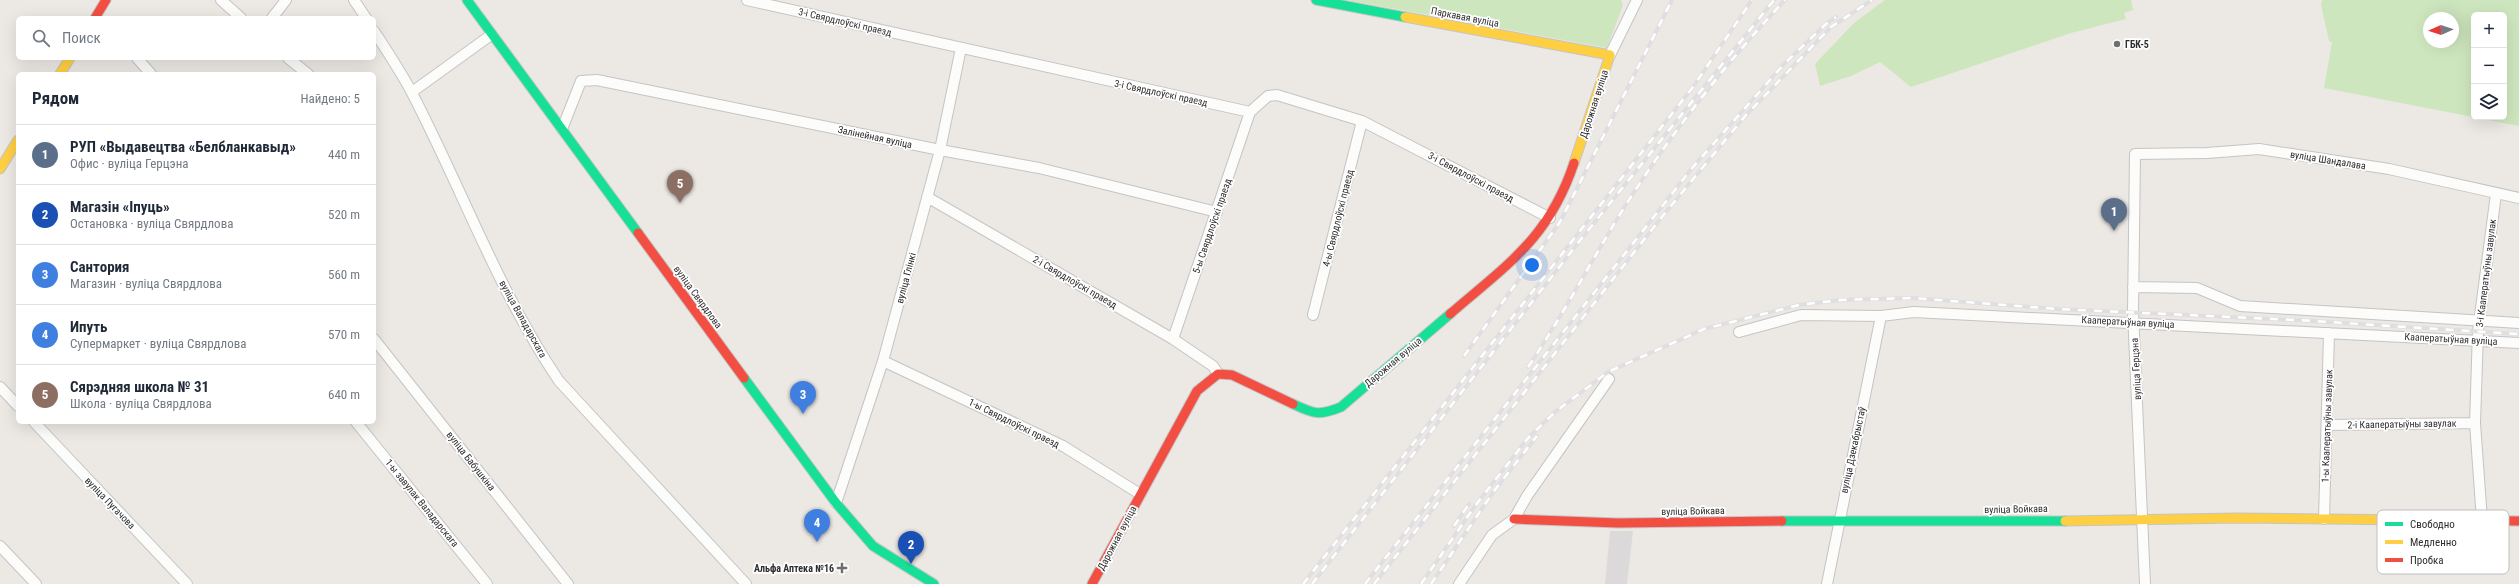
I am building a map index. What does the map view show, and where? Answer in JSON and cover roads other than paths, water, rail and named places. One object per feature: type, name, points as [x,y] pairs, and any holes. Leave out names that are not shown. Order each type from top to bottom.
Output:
[{"type":"street","points":[[98,16],[106,0]]},
{"type":"street","points":[[221,0],[239,16]]},
{"type":"street","points":[[274,16],[286,0]]},
{"type":"street","points":[[354,0],[365,16]]},
{"type":"street","name":"вуліца Свярдлова","points":[[467,0],[491,35],[562,129],[836,503],[873,546],[934,584]]},
{"type":"street","name":"3-і Свярдлоўскі праезд","points":[[747,0],[1250,112],[1268,96],[1277,95],[1362,121],[1550,218]]},
{"type":"street","name":"Паркавая вуліца","points":[[1316,0],[1610,55]]},
{"type":"street","name":"Дарожная вуліца","points":[[1092,584],[1196,391],[1218,374],[1232,375],[1315,414],[1327,413],[1341,407],[1518,256],[1550,218],[1570,178],[1610,55],[1637,0]]},
{"type":"street","name":"вуліца Валадарскага","points":[[376,34],[412,92],[470,219],[535,345],[559,380],[746,584]]},
{"type":"street","points":[[412,92],[491,35]]},
{"type":"street","name":"вуліца Глінкі","points":[[836,503],[884,361],[940,150],[961,48]]},
{"type":"street","points":[[139,60],[149,72]]},
{"type":"street","points":[[290,60],[306,72]]},
{"type":"street","points":[[61,72],[68,61]]},
{"type":"street","points":[[68,61],[73,72]]},
{"type":"street","name":"Залінейная вуліца","points":[[562,129],[581,81],[589,79],[940,150],[1039,168],[1217,212]]},
{"type":"street","name":"5-ы Свярдлоўскі праезд","points":[[1173,339],[1250,112]]},
{"type":"street","name":"4-ы Свярдлоўскі праезд","points":[[1314,315],[1362,121]]},
{"type":"street","points":[[0,169],[16,143]]},
{"type":"street","name":"вуліца Шандалава","points":[[2135,154],[2207,153],[2259,149],[2389,169],[2519,198]]},
{"type":"street","name":"вуліца Герцэна","points":[[2135,154],[2134,323],[2145,584]]},
{"type":"street","name":"3-і Кааператыўны завулак","points":[[2481,510],[2475,423],[2478,339],[2496,194]]},
{"type":"street","name":"2-і Свярдлоўскі праезд","points":[[927,197],[1173,339],[1213,366],[1218,374]]},
{"type":"street","points":[[2134,287],[2197,288],[2240,306],[2519,323]]},
{"type":"street","name":"Кааператыўная вуліца","points":[[1739,332],[1802,315],[1881,316],[1914,312],[2478,339],[2519,343]]},
{"type":"street","name":"вуліца Дзекабрыстаў","points":[[1827,584],[1838,520],[1881,316]]},
{"type":"street","name":"1-ы Кааператыўны завулак","points":[[2324,519],[2330,333]]},
{"type":"street","name":"вуліца Бабушкіна","points":[[376,342],[568,584]]},
{"type":"street","name":"1-ы Свярдлоўскі праезд","points":[[884,361],[1063,446],[1140,494]]},
{"type":"street","points":[[1459,584],[1492,535],[1514,519],[1527,496],[1609,380]]},
{"type":"street","points":[[0,387],[16,404]]},
{"type":"street","name":"2-і Кааператыўны завулак","points":[[2328,425],[2475,423]]},
{"type":"street","name":"вуліца Пугачова","points":[[36,424],[187,584]]},
{"type":"street","name":"1-ы завулак Валадарскага","points":[[358,424],[487,584]]},
{"type":"street","name":"вуліца Войкава","points":[[1514,519],[1618,523],[1838,520],[2143,521],[2237,518],[2377,519]]},
{"type":"street","name":"вуліца Войкава","points":[[2509,521],[2519,521]]},
{"type":"street","points":[[0,546],[36,584]]},
{"type":"railway","points":[[1464,356],[1560,222],[1672,0]]},
{"type":"railway","points":[[1303,584],[1693,87],[1752,0]]},
{"type":"railway","points":[[1312,584],[1578,243],[1774,0]]},
{"type":"railway","points":[[1528,367],[1554,327],[1627,203],[1663,150],[1722,72],[1785,0]]},
{"type":"railway","points":[[1374,584],[1661,218],[1746,115],[1831,27],[1872,0]]},
{"type":"railway","points":[[1365,584],[1693,167],[1784,64],[1826,24],[1836,17]]},
{"type":"railway","points":[[1421,584],[1475,506],[1528,438],[1555,412],[1608,372],[1704,329],[1799,305],[1840,300],[1912,298],[2058,309],[2296,320],[2519,334]]},
{"type":"railway","points":[[1431,584],[1494,491],[1537,436]]},
{"type":"railway","points":[[1454,526],[1469,504]]},
{"type":"place","name":"ГБК-5","points":[[2117,44]]},
{"type":"place","name":"Сярэдняя школа № 31","points":[[680,203]]},
{"type":"place","name":"РУП «Выдавецтва «Белбланкавыд»","points":[[2114,231]]},
{"type":"place","name":"Сантория","points":[[803,414]]},
{"type":"place","name":"Ипуть","points":[[817,542]]},
{"type":"place","name":"Магазін «Іпуць»","points":[[911,564]]},
{"type":"place","name":"Альфа Аптека №16","points":[[842,568]]}]
